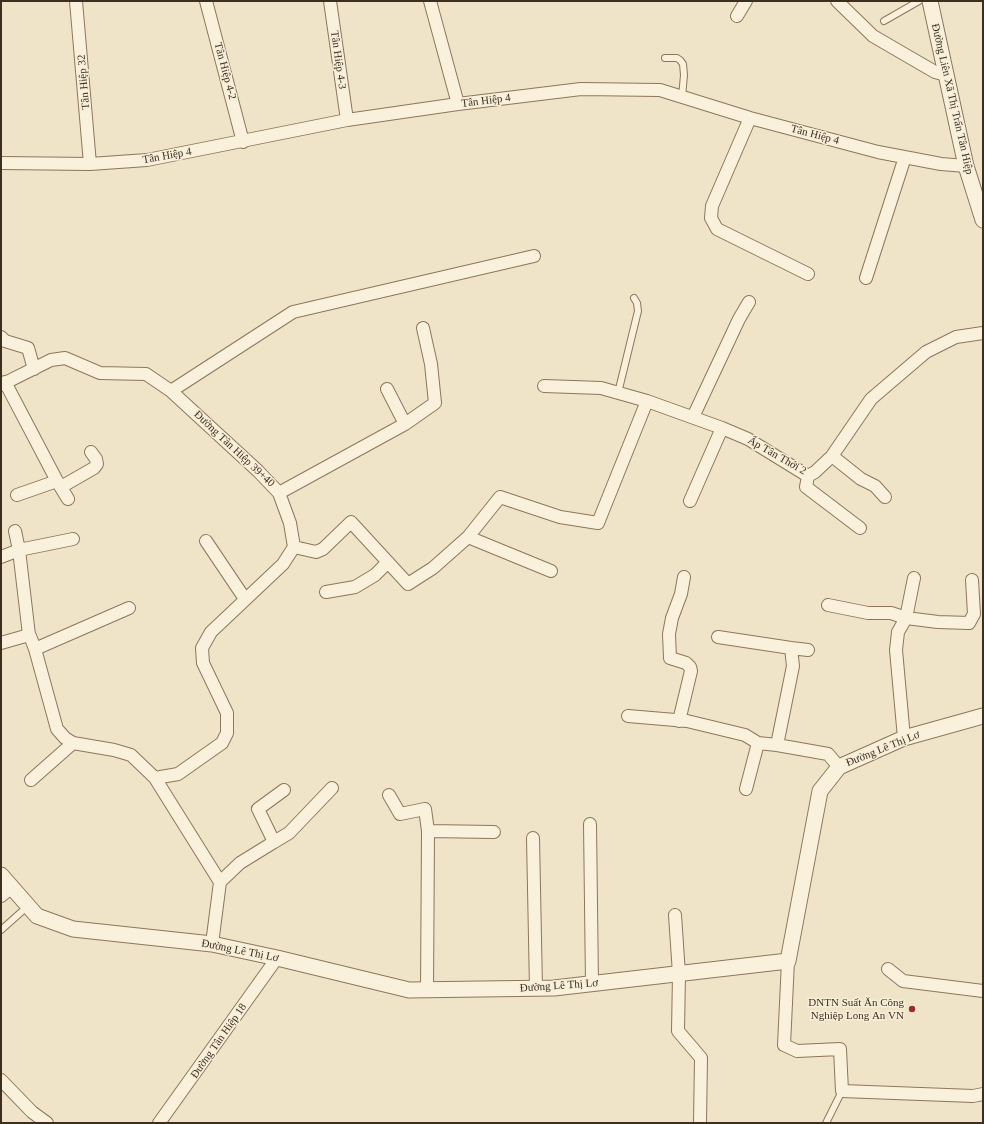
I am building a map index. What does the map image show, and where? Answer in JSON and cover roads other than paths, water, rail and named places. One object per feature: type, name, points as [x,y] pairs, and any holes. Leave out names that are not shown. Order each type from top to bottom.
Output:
[{"type":"street","name":"Tân Hiệp 32","points":[[76,1],[90,164]]},
{"type":"street","name":"Tân Hiệp 4-2","points":[[206,1],[243,142]]},
{"type":"street","name":"Tân Hiệp 4-3","points":[[330,1],[347,120]]},
{"type":"street","points":[[430,1],[458,104]]},
{"type":"street","points":[[737,16],[746,1]]},
{"type":"street","points":[[837,1],[873,36],[934,72],[946,75]]},
{"type":"street","name":"Đường Liên Xã Thị Trấn Tân Hiệp","points":[[930,1],[966,166],[983,220]]},
{"type":"street","name":"Tân Hiệp 4","points":[[1,163],[90,164],[147,160],[347,120],[458,104],[581,89],[660,90],[750,118],[878,152],[941,164],[966,166]]},
{"type":"street","points":[[750,118],[712,206],[711,218],[717,230],[808,274]]},
{"type":"street","points":[[866,278],[905,157]]},
{"type":"street","points":[[171,391],[293,312],[534,256]]},
{"type":"street","points":[[693,417],[739,319],[749,302]]},
{"type":"street","points":[[279,493],[406,424],[435,403],[431,364],[423,328]]},
{"type":"street","name":"Ấp Tân Thới 2","points":[[544,386],[602,388],[647,401],[693,417],[748,439],[808,476],[815,472],[832,456],[871,399],[926,352],[956,337],[983,333]]},
{"type":"street","points":[[1,337],[5,341],[28,348],[34,368]]},
{"type":"street","name":"Đường Tân Hiệp 39+40","points":[[3,384],[51,360],[65,358],[100,372],[146,374],[171,391],[258,471],[279,493],[290,524],[294,547]]},
{"type":"street","points":[[3,384],[68,499]]},
{"type":"street","points":[[388,389],[406,424]]},
{"type":"street","points":[[155,778],[178,774],[222,743],[227,733],[227,713],[203,664],[202,648],[211,632],[282,564],[294,547],[316,552],[323,549],[351,522],[408,584],[433,568],[468,537],[500,497],[560,517],[598,523],[647,401]]},
{"type":"street","points":[[690,501],[722,428]]},
{"type":"street","points":[[17,495],[59,484],[94,468],[97,464],[96,459],[91,452]]},
{"type":"street","points":[[832,456],[861,479],[875,486],[885,497]]},
{"type":"street","points":[[808,476],[806,487],[860,528]]},
{"type":"street","points":[[15,531],[19,550],[28,634],[35,650],[57,729],[60,734],[73,743],[114,750],[131,755],[155,778],[220,882]]},
{"type":"street","points":[[468,537],[551,571]]},
{"type":"street","points":[[1,557],[19,550],[73,538]]},
{"type":"street","points":[[206,542],[245,599]]},
{"type":"street","points":[[326,592],[355,587],[375,575],[388,562]]},
{"type":"street","points":[[679,720],[691,671],[690,667],[686,663],[670,658],[669,634],[672,618],[681,594],[684,577]]},
{"type":"street","points":[[904,738],[896,650],[898,632],[906,618],[914,578]]},
{"type":"street","points":[[828,605],[868,613],[891,613],[906,618],[938,622],[969,623],[974,614],[972,580]]},
{"type":"street","points":[[35,650],[129,608]]},
{"type":"street","points":[[1,643],[28,634]]},
{"type":"street","points":[[718,637],[808,650]]},
{"type":"street","points":[[777,745],[793,666],[791,648]]},
{"type":"street","points":[[628,716],[687,721],[746,735],[758,743],[828,754],[839,767]]},
{"type":"street","name":"Đường Lê Thị Lơ","points":[[1,875],[6,891],[28,906],[37,916],[73,929],[212,944],[409,990],[427,991],[554,988],[788,961],[820,792],[839,767],[904,738],[983,716]]},
{"type":"street","points":[[31,780],[73,743]]},
{"type":"street","points":[[746,789],[758,743]]},
{"type":"street","points":[[212,944],[220,882],[240,863],[289,833],[332,788]]},
{"type":"street","points":[[274,842],[258,809],[284,790]]},
{"type":"street","points":[[389,795],[400,814],[425,809],[428,831],[427,991]]},
{"type":"street","points":[[590,824],[592,984]]},
{"type":"street","points":[[428,831],[494,832]]},
{"type":"street","points":[[533,838],[536,989]]},
{"type":"street","points":[[675,915],[679,974],[678,1031],[701,1058],[700,1123]]},
{"type":"street","name":"Đường Tân Hiệp 18","points":[[162,1122],[277,958]]},
{"type":"street","points":[[788,961],[784,1044],[797,1051],[840,1049],[842,1091],[973,1096],[983,1094]]},
{"type":"street","points":[[888,969],[903,981],[983,991]]},
{"type":"street","points":[[1,1080],[32,1112],[47,1123]]},
{"type":"lane","points":[[884,21],[919,1]]},
{"type":"lane","points":[[665,58],[677,58],[683,64],[684,75],[682,97]]},
{"type":"lane","points":[[618,393],[638,311],[634,298]]},
{"type":"lane","points":[[1,930],[28,906]]},
{"type":"lane","points":[[826,1123],[842,1091]]},
{"type":"place","name":"DNTN Suất Ăn Công Nghiệp Long An VN","points":[[912,1009]]}]
